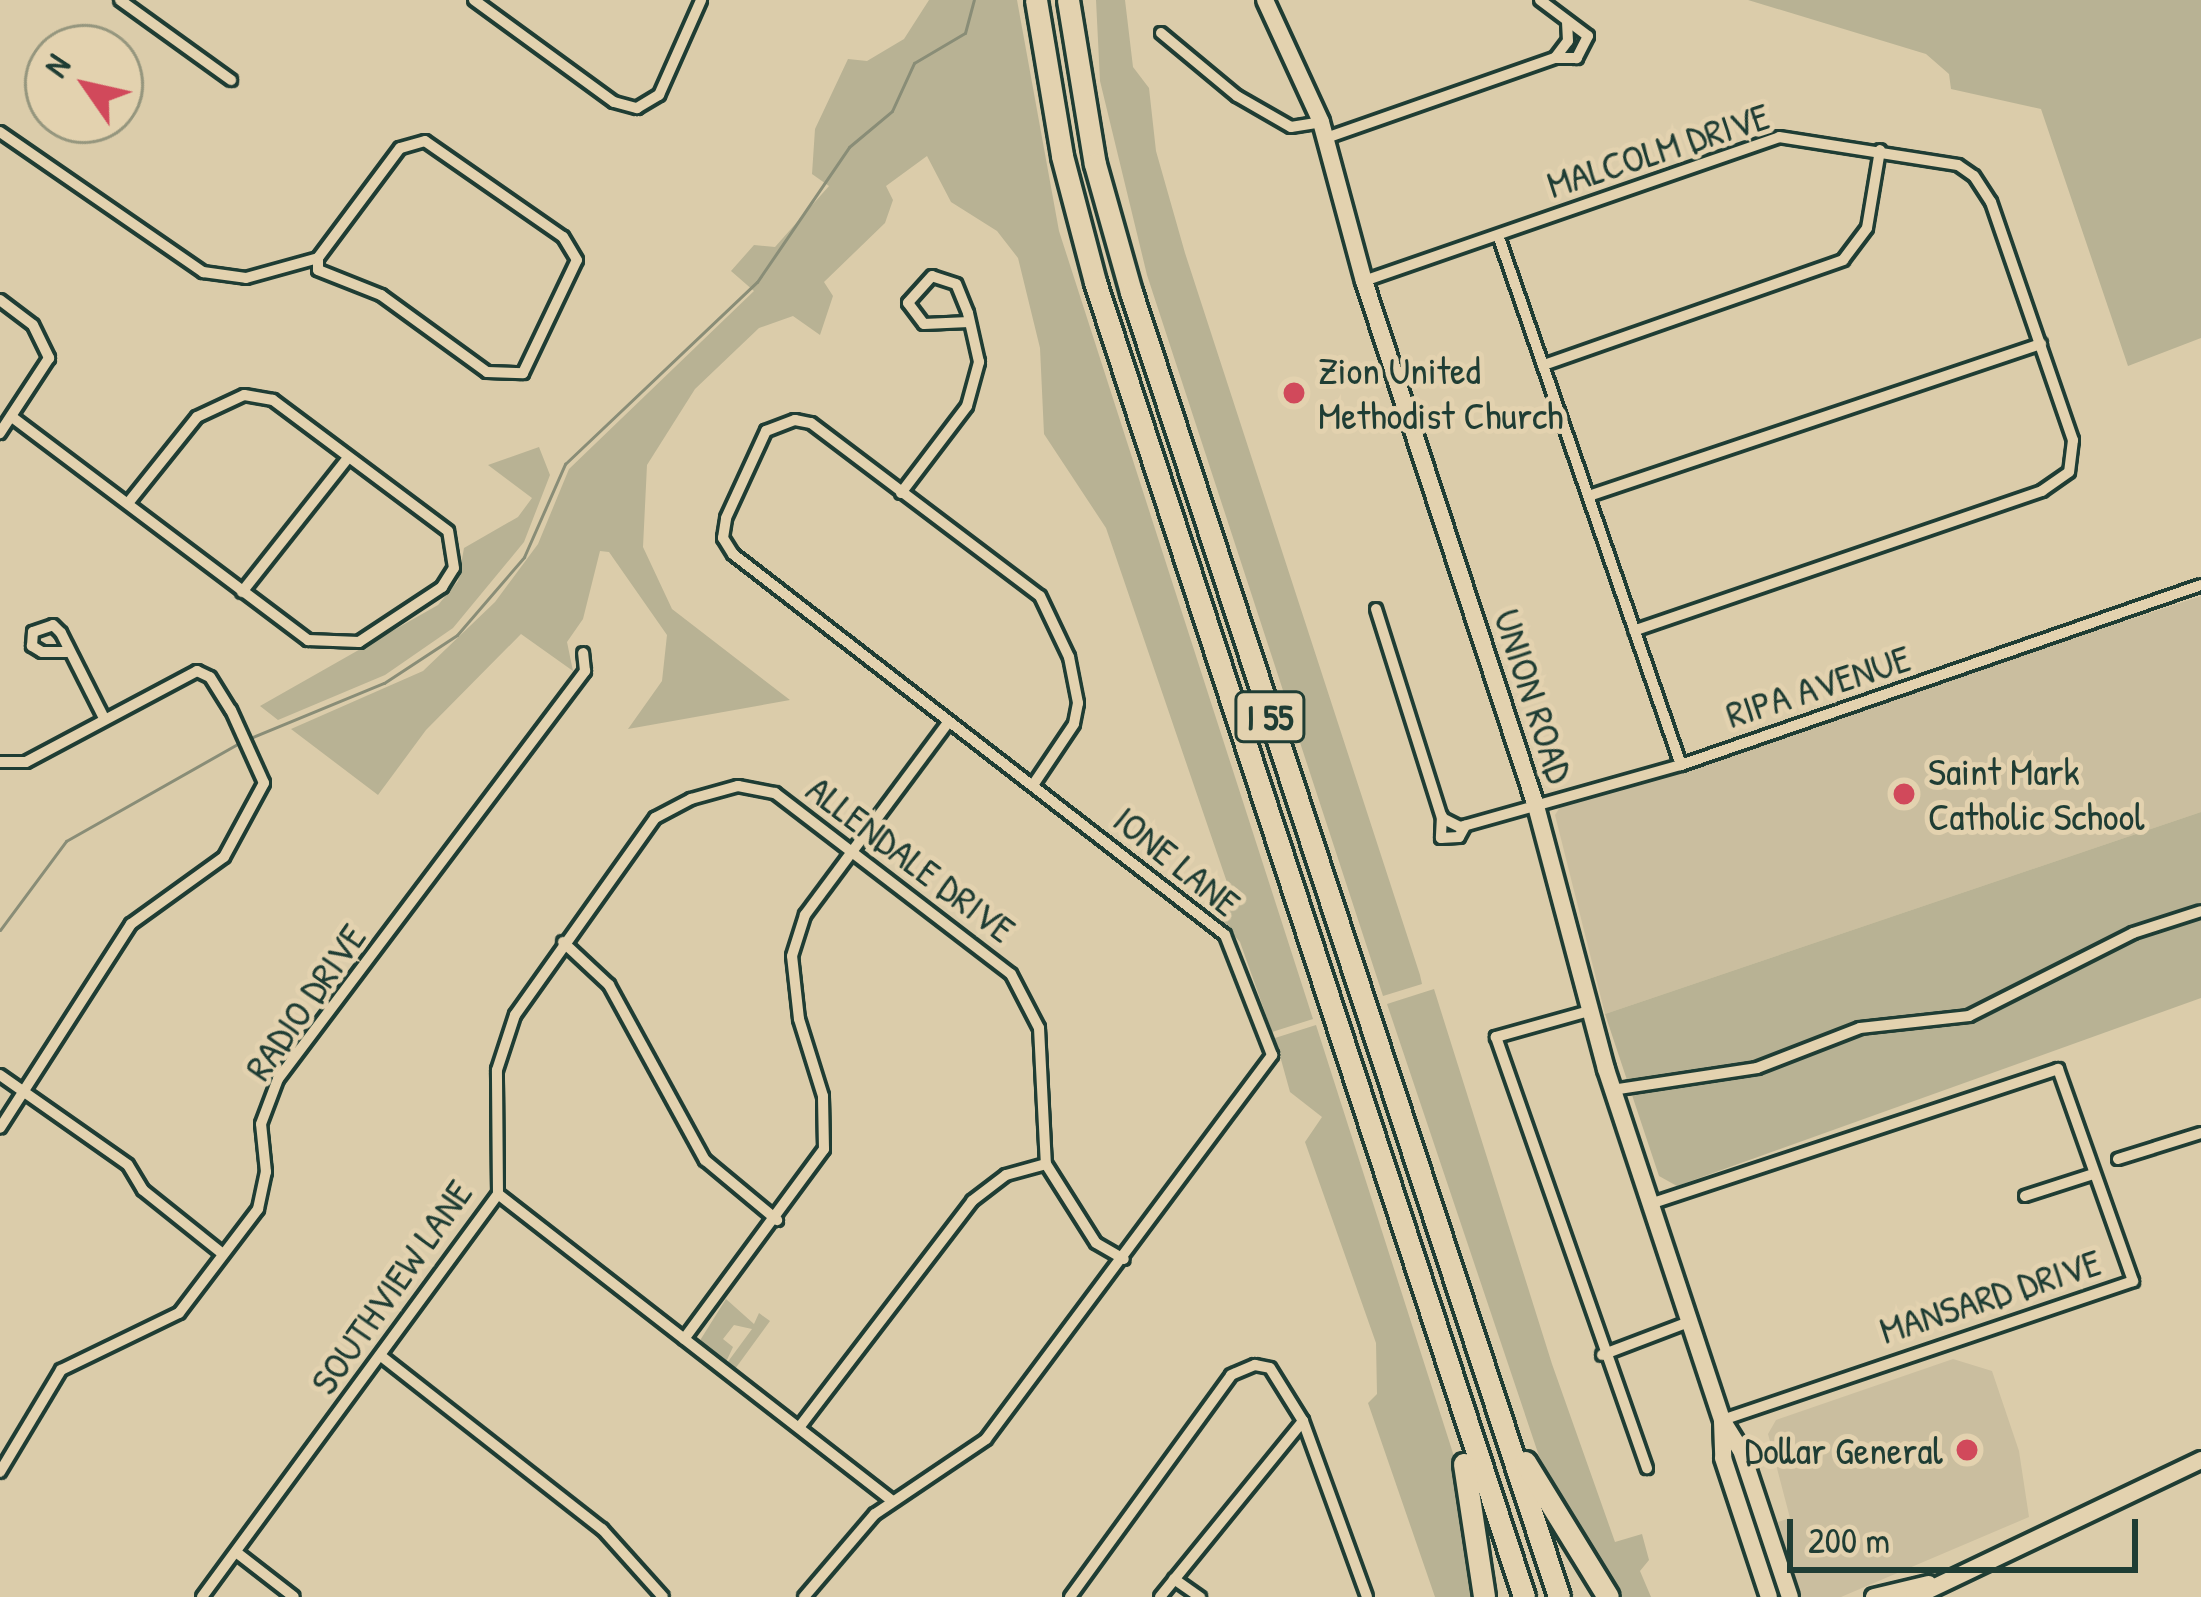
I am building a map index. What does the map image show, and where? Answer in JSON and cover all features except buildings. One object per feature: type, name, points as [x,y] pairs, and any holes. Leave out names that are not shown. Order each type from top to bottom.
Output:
[{"type":"highway","name":"I 55","points":[[1036,0],[1062,156],[1095,282],[1458,1405],[1525,1597]]},
{"type":"highway","name":"I 55","points":[[1068,0],[1096,164],[1131,292],[1559,1597]]},
{"type":"highway","points":[[1458,1405],[1484,1597]]},
{"type":"highway","points":[[1503,1425],[1608,1597]]},
{"type":"main road","name":"UNION ROAD","points":[[1265,0],[1324,130],[1364,281],[1536,806],[1612,1090],[1722,1420],[1742,1450],[1790,1597]]},
{"type":"main road","name":"UNION ROAD","points":[[1722,1420],[1723,1458],[1768,1597]]},
{"type":"main road","points":[[1874,1597],[1929,1584],[2201,1460]]},
{"type":"main road","points":[[1914,1597],[1929,1584]]},
{"type":"street","points":[[120,0],[231,80]]},
{"type":"street","points":[[474,0],[614,102],[637,108],[659,95],[701,0]]},
{"type":"street","points":[[1161,33],[1237,96],[1292,127],[1324,130],[1556,58],[1577,58],[1590,44],[1540,0]]},
{"type":"street","points":[[1556,58],[1568,41],[1567,21]]},
{"type":"street","points":[[0,132],[203,272],[246,278],[319,258],[400,148],[425,142],[562,237],[577,260],[523,373],[487,373],[381,295],[319,270],[319,258]]},
{"type":"street","name":"MALCOLM DRIVE","points":[[1364,281],[1779,137],[1958,165],[1974,176],[2041,344]]},
{"type":"street","points":[[1544,365],[1844,260],[1867,228],[1880,151]]},
{"type":"street","points":[[1498,235],[1682,764]]},
{"type":"street","points":[[970,322],[924,323],[908,303],[932,277],[945,276],[956,284],[970,322],[977,386],[902,493],[1040,596],[1070,657],[1074,724],[1033,785]]},
{"type":"street","points":[[0,300],[45,340],[48,366],[0,433]]},
{"type":"street","points":[[1589,496],[2041,344],[2073,440],[2069,472],[2042,491],[1634,631]]},
{"type":"street","points":[[12,417],[308,640],[359,642],[442,587],[454,568],[454,548],[428,513],[273,400],[244,395],[197,417],[129,502]]},
{"type":"street","name":"IONE LANE","points":[[804,1597],[845,1543],[892,1501],[986,1439],[1272,1055],[1226,935],[947,724],[723,538],[766,431],[795,419],[811,423],[902,493]]},
{"type":"street","points":[[242,592],[348,458]]},
{"type":"street","name":"RIPA AVENUE","points":[[1376,609],[1446,821],[1441,838],[1459,837],[1465,826],[1682,764],[2201,585]]},
{"type":"street","points":[[67,652],[104,718]]},
{"type":"street","name":"RADIO DRIVE","points":[[0,1472],[61,1370],[179,1313],[258,1209],[266,1172],[261,1124],[278,1078],[585,671],[583,652]]},
{"type":"street","points":[[0,762],[26,762],[197,671],[210,677],[231,710],[253,756],[264,795],[224,856],[131,924],[0,1128]]},
{"type":"street","points":[[684,1339],[778,1220],[824,1148],[823,1096],[799,1019],[792,956],[805,915],[947,724]]},
{"type":"street","name":"ALLENDALE DRIVE","points":[[738,787],[775,793],[855,847],[1011,974],[1039,1028],[1046,1163],[1096,1244],[1124,1259]]},
{"type":"street","name":"SOUTHVIEW LANE","points":[[202,1597],[498,1194],[497,1070],[515,1015],[563,942],[656,818],[738,787]]},
{"type":"street","points":[[1612,1090],[1757,1068],[1860,1028],[1969,1016],[2133,933],[2201,911]]},
{"type":"street","points":[[563,942],[609,985],[705,1160],[778,1220]]},
{"type":"street","points":[[1589,1011],[1496,1037],[1603,1354],[1647,1468]]},
{"type":"street","name":"MANSARD DRIVE","points":[[1650,1204],[2058,1070],[2133,1280],[1722,1420]]},
{"type":"street","points":[[0,1075],[128,1166],[143,1190],[224,1254]]},
{"type":"street","points":[[2118,1159],[2201,1133]]},
{"type":"street","points":[[801,1425],[972,1202],[1006,1175],[1046,1163]]},
{"type":"street","points":[[2025,1196],[2093,1174]]},
{"type":"street","points":[[498,1194],[801,1425],[892,1501]]},
{"type":"street","points":[[1603,1354],[1689,1322]]},
{"type":"street","points":[[381,1356],[602,1529],[663,1597]]},
{"type":"street","points":[[1077,1594],[1231,1375],[1270,1368],[1303,1421],[1367,1597]]},
{"type":"street","points":[[1160,1597],[1303,1421]]},
{"type":"street","points":[[236,1552],[294,1597]]},
{"type":"street","points":[[1174,1579],[1200,1597]]},
{"type":"shaded area","points":[[929,0],[1017,0],[1059,231],[1313,1019],[1272,1032],[1240,942],[1221,921],[1232,897],[1106,528],[1044,434],[1040,348],[1018,258],[997,231],[951,202],[927,156],[886,186],[893,200],[885,223],[824,282],[833,296],[820,335],[793,316],[759,328],[695,389],[647,465],[643,547],[672,609],[790,700],[628,729],[662,681],[667,635],[609,552],[600,551],[583,619],[567,642],[573,671],[521,634],[426,730],[378,795],[291,729],[423,671],[495,602],[538,544],[569,469],[754,291],[731,271],[754,245],[775,247],[829,186],[812,174],[815,129],[848,59],[867,61],[904,39]]},
{"type":"shaded area","points":[[1096,0],[1125,0],[1133,67],[1149,88],[1156,151],[1185,253],[1422,984],[1383,996],[1147,275],[1100,81]]},
{"type":"shaded area","points":[[1748,0],[2201,0],[2201,338],[2128,366],[2041,109],[1951,89],[1949,74],[1926,54]]},
{"type":"shaded area","points":[[539,447],[550,475],[524,542],[453,628],[385,675],[278,720],[260,706],[438,605],[458,581],[464,548],[518,517],[532,498],[488,465]]},
{"type":"shaded area","name":"Saint Mark Catholic School","points":[[2201,596],[2201,812],[1605,1014],[1555,815],[1560,807]]},
{"type":"shaded area","points":[[2201,812],[2201,998],[1677,1186],[1659,1176],[1605,1014]]},
{"type":"shaded area","points":[[1434,989],[1552,1364],[1615,1542],[1642,1534],[1649,1560],[1640,1571],[1651,1597],[1620,1597],[1539,1456],[1387,1004]]},
{"type":"shaded area","points":[[1316,1025],[1459,1472],[1475,1597],[1435,1597],[1368,1403],[1377,1394],[1376,1343],[1305,1142],[1322,1117],[1290,1092],[1275,1038]]},
{"type":"shaded area","points":[[726,1299],[754,1324],[759,1313],[770,1321],[735,1369],[727,1363],[752,1329],[734,1325],[723,1339],[733,1347],[726,1362],[699,1342]]},
{"type":"shaded area","points":[[1953,1359],[1992,1371],[2019,1451],[2029,1517],[1841,1597],[1801,1597],[1778,1522],[1790,1518],[1768,1434],[1776,1420]]},
{"type":"waterway","points":[[248,739],[384,683],[457,635],[524,557],[565,464],[757,282],[849,147],[892,111],[914,63],[965,33],[974,0]]},
{"type":"waterway","points":[[0,930],[66,841],[239,743]]},
{"type":"place","name":"Zion United Methodist Church","points":[[1294,393]]},
{"type":"place","name":"Saint Mark Catholic School","points":[[1904,794]]},
{"type":"place","name":"Dollar General","points":[[1967,1450]]}]
